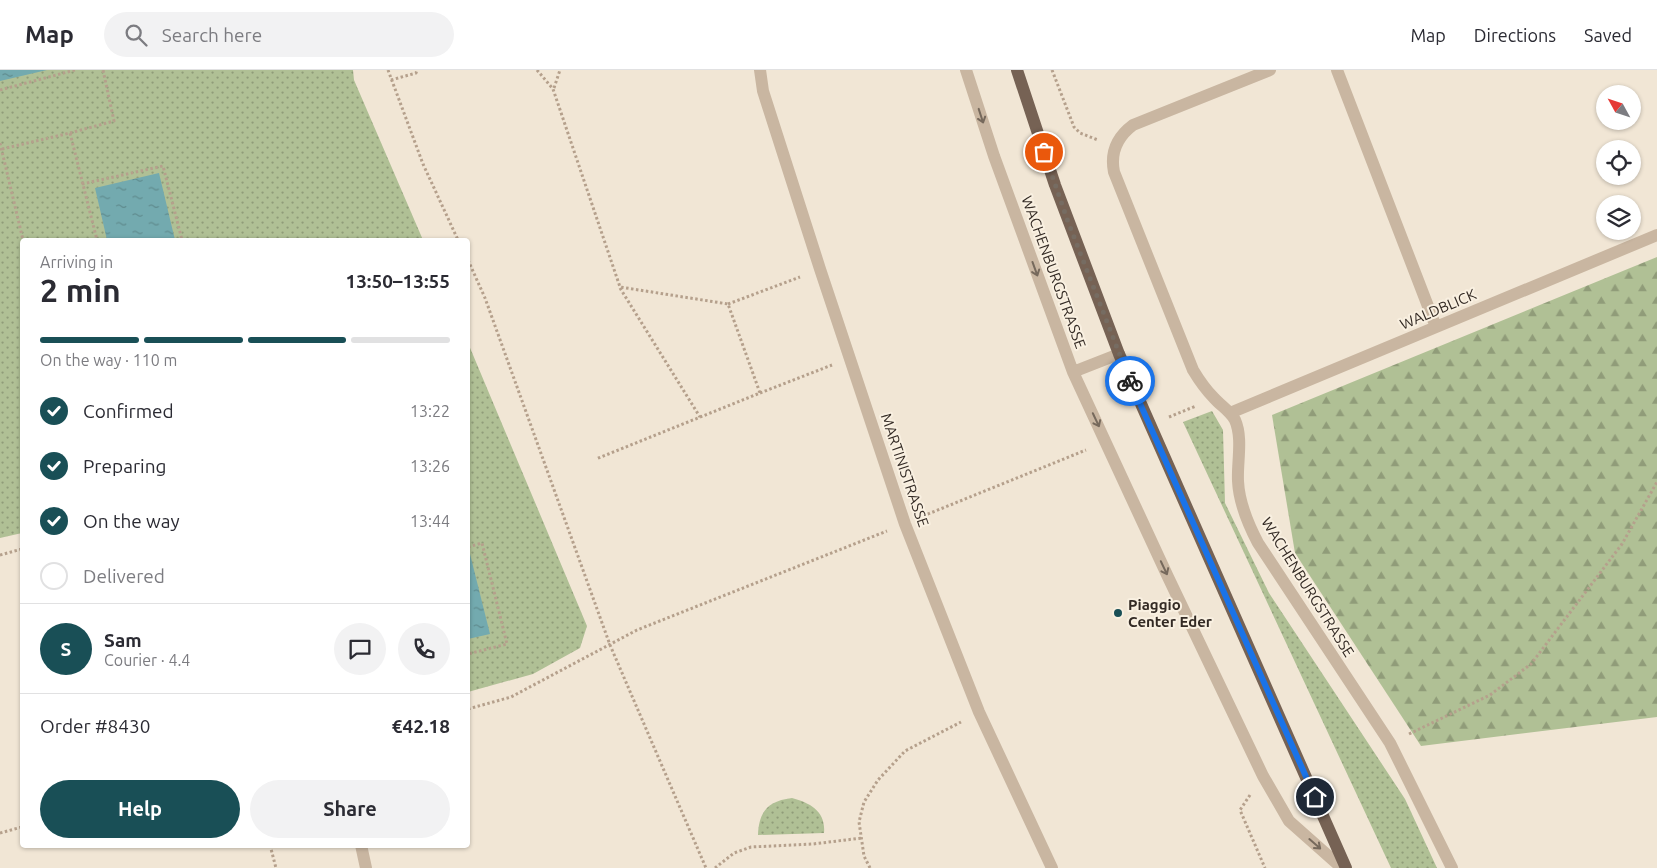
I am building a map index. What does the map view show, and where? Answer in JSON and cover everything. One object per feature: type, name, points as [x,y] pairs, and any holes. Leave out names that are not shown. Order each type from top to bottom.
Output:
[{"type":"main road","name":"WACHENBURGSTRASSE","points":[[1017,70],[1055,185],[1119,354],[1344,868]]},
{"type":"street","name":"MARTINISTRASSE","points":[[760,70],[763,91],[820,269],[906,524],[979,712],[1052,868]]},
{"type":"street","name":"WACHENBURGSTRASSE","points":[[966,70],[994,156],[1073,372],[1263,776],[1289,821],[1344,868]]},
{"type":"street","points":[[1230,413],[1214,399],[1194,370],[1114,172],[1112,160],[1115,146],[1122,134],[1139,122],[1270,70]]},
{"type":"street","points":[[1337,70],[1436,327]]},
{"type":"street","name":"WALDBLICK","points":[[1230,413],[1657,235]]},
{"type":"street","name":"WACHENBURGSTRASSE","points":[[1073,372],[1119,354]]},
{"type":"street","name":"WACHENBURGSTRASSE","points":[[1230,413],[1237,427],[1238,481],[1250,528],[1390,743],[1452,868]]},
{"type":"street","points":[[362,848],[366,868]]},
{"type":"path","points":[[0,90],[75,70]]},
{"type":"path","points":[[2,149],[114,121],[103,70]]},
{"type":"path","points":[[388,70],[423,164],[457,238]]},
{"type":"path","points":[[391,80],[416,73],[417,70]]},
{"type":"path","points":[[537,70],[554,89],[620,287],[700,417]]},
{"type":"path","points":[[554,89],[560,70]]},
{"type":"path","points":[[1052,70],[1074,127],[1080,133],[1115,146]]},
{"type":"path","points":[[70,133],[96,238]]},
{"type":"path","points":[[0,143],[23,238]]},
{"type":"path","points":[[82,184],[163,166],[181,238]]},
{"type":"path","points":[[470,264],[485,298],[610,645],[706,868]]},
{"type":"path","points":[[620,287],[728,304],[820,269]]},
{"type":"path","points":[[728,304],[760,394]]},
{"type":"path","points":[[596,459],[850,358]]},
{"type":"path","points":[[1150,424],[1214,399]]},
{"type":"path","points":[[470,708],[511,697],[638,630],[906,524],[1106,442]]},
{"type":"path","points":[[1390,743],[1490,695],[1530,664],[1622,544],[1657,482]]},
{"type":"path","points":[[470,547],[482,544],[507,644],[470,653]]},
{"type":"path","points":[[0,555],[20,550]]},
{"type":"path","points":[[870,868],[864,856],[859,822],[864,802],[878,780],[905,752],[979,712]]},
{"type":"path","points":[[1263,776],[1240,810],[1265,868]]},
{"type":"path","points":[[0,832],[20,827]]},
{"type":"path","points":[[715,868],[734,853],[751,847],[814,844],[862,838]]},
{"type":"path","points":[[271,848],[276,868]]},
{"type":"green space","points":[[0,70],[353,70],[354,80],[422,238],[20,238],[20,533],[0,538]]},
{"type":"green space","points":[[1657,257],[1657,717],[1421,746],[1295,553],[1272,415]]},
{"type":"green space","points":[[470,348],[587,626],[580,648],[533,674],[470,691]]},
{"type":"green space","points":[[1212,411],[1223,430],[1225,503],[1269,593],[1405,799],[1437,868],[1391,868],[1183,422]]},
{"type":"green space","points":[[792,798],[816,809],[823,819],[824,833],[758,835],[760,820],[766,809],[784,799]]},
{"type":"water","points":[[0,70],[47,70],[0,81]]},
{"type":"water","points":[[159,173],[175,238],[107,238],[95,188]]},
{"type":"water","points":[[470,554],[490,634],[470,639]]},
{"type":"way so far","points":[[1044,152],[1067,219],[1130,381]]},
{"type":"place","name":"Piaggio Center Eder","points":[[1118,613]]},
{"type":"route","points":[[1130,381],[1315,797]]}]
